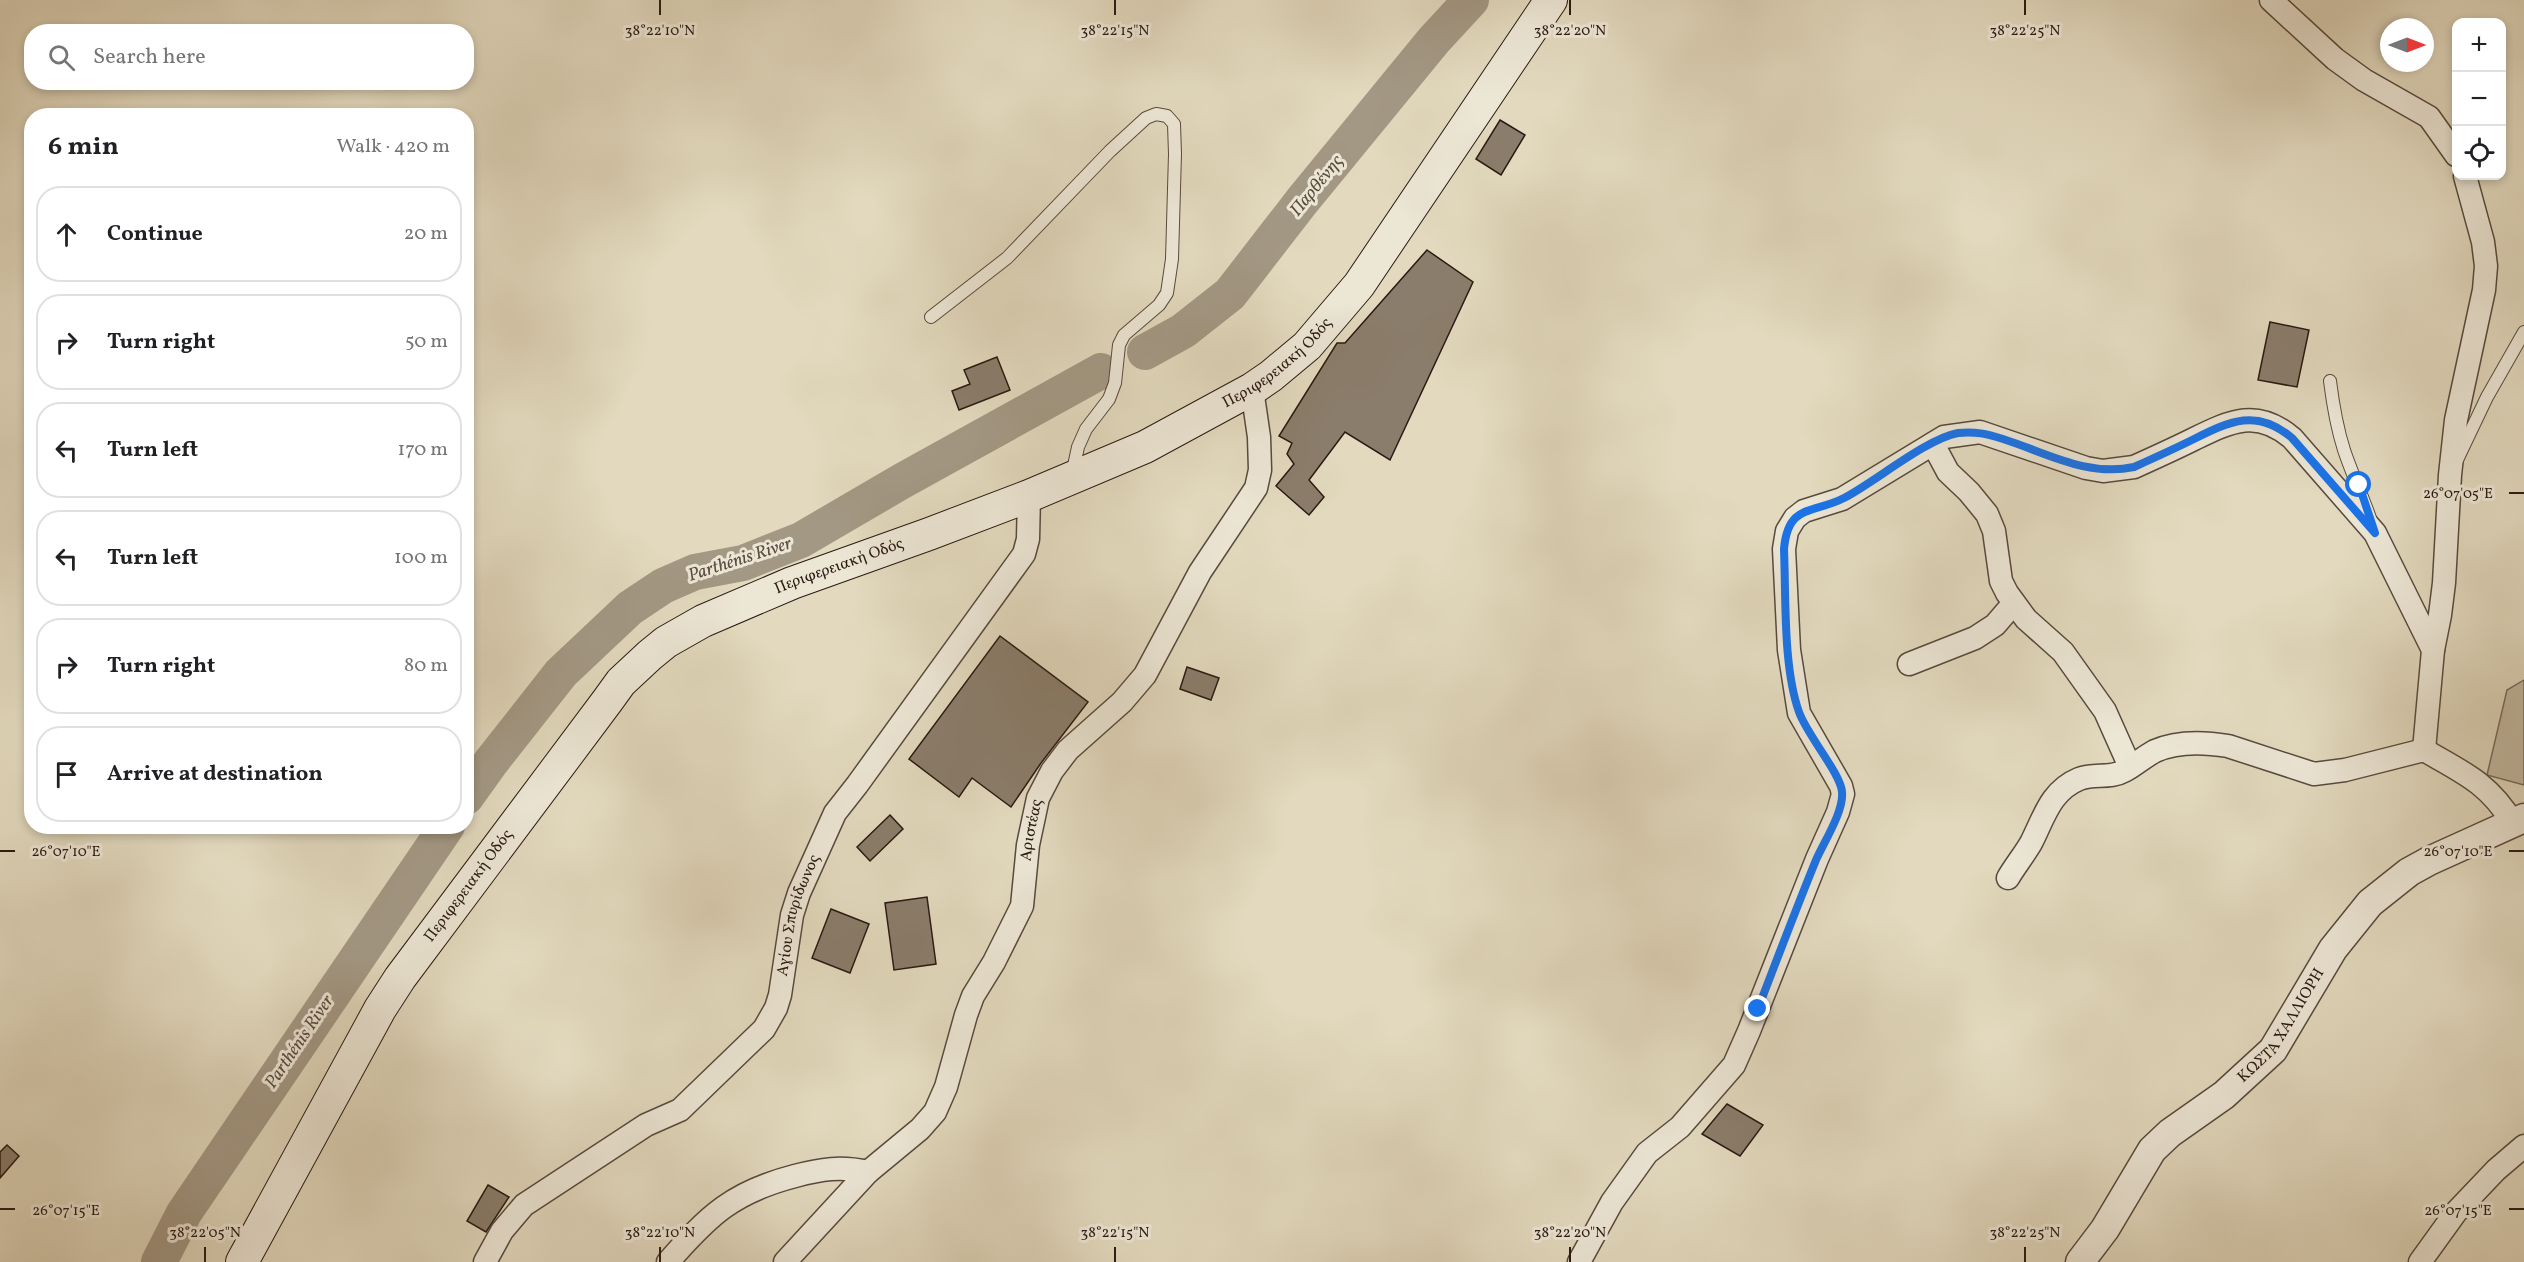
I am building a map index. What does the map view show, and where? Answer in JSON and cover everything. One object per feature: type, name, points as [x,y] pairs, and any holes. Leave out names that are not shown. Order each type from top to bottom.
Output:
[{"type":"main road","name":"Περιφερειακή Οδός","points":[[242,1262],[360,1041],[399,978],[602,707],[635,668],[666,642],[713,617],[792,583],[1029,496],[1145,447],[1252,389],[1307,346],[1359,285],[1551,0]]},
{"type":"street","points":[[2271,0],[2336,59],[2364,80],[2409,103],[2429,117],[2452,148]]},
{"type":"street","points":[[2424,750],[2433,650],[2444,583],[2450,475],[2456,420],[2478,326],[2486,266],[2478,217],[2466,180]]},
{"type":"street","name":"Αριστέας","points":[[785,1262],[867,1172],[930,1120],[940,1102],[973,996],[994,962],[1022,906],[1032,820],[1038,798],[1052,771],[1068,750],[1122,702],[1145,675],[1169,634],[1200,572],[1256,488],[1260,470],[1260,437],[1252,389]]},
{"type":"street","points":[[1579,1262],[1612,1202],[1647,1154],[1680,1127],[1734,1065],[1841,803],[1843,794],[1841,786],[1799,712],[1792,679],[1784,549],[1787,531],[1795,518],[1804,511],[1842,499],[1944,437],[1957,434],[1980,432],[2086,468],[2120,470],[2134,467],[2220,426],[2253,419],[2279,427],[2292,438],[2375,533],[2433,650]]},
{"type":"street","points":[[1933,444],[1948,472],[1987,514],[1994,531],[2001,581],[2014,603],[2026,619],[2063,652],[2105,711],[2130,767]]},
{"type":"street","name":"Αγίου Σπυρίδωνος","points":[[484,1262],[502,1231],[524,1204],[646,1125],[680,1110],[764,1029],[776,1008],[780,995],[792,915],[799,893],[835,813],[1024,554],[1028,539],[1029,496]]},
{"type":"street","points":[[1909,664],[1975,639],[1995,625],[2014,603]]},
{"type":"street","points":[[2008,878],[2030,844],[2044,810],[2055,796],[2079,779],[2089,776],[2110,776],[2159,749],[2186,744],[2228,746],[2314,774],[2345,770],[2424,750],[2487,789],[2518,820]]},
{"type":"street","name":"ΚΩΣΤΑ ΧΑΛΛΙΟΡΗ","points":[[2080,1262],[2105,1228],[2152,1150],[2170,1133],[2224,1095],[2272,1050],[2333,949],[2370,903],[2409,872],[2428,861],[2518,820]]},
{"type":"street","points":[[2420,1262],[2456,1212],[2496,1170],[2524,1146]]},
{"type":"street","points":[[668,1262],[709,1217],[754,1188],[835,1167],[867,1172]]},
{"type":"lane","points":[[931,317],[1007,258],[1110,151],[1146,118],[1156,114],[1167,116],[1174,124],[1175,154],[1172,259],[1167,293],[1159,305],[1124,335],[1119,345],[1115,382],[1109,399],[1086,429],[1078,447],[1072,476]]},
{"type":"lane","points":[[2450,475],[2487,397],[2524,332]]},
{"type":"lane","points":[[2330,381],[2335,416],[2345,451],[2375,533]]},
{"type":"shaded area","points":[[2524,680],[2524,785],[2487,775],[2507,690]]},
{"type":"building","points":[[1500,120],[1525,135],[1501,175],[1476,159]]},
{"type":"building","points":[[1427,250],[1473,282],[1390,460],[1345,432],[1309,480],[1324,497],[1309,515],[1276,486],[1294,464],[1287,454],[1292,443],[1279,436],[1337,343],[1345,343]]},
{"type":"building","points":[[2270,322],[2309,330],[2297,387],[2258,380]]},
{"type":"building","points":[[997,357],[1010,390],[959,410],[952,391],[970,384],[964,370]]},
{"type":"building","points":[[1000,636],[1088,702],[1041,763],[1011,807],[972,778],[959,797],[909,759]]},
{"type":"building","points":[[1187,667],[1219,678],[1211,700],[1180,689]]},
{"type":"building","points":[[890,815],[903,829],[870,861],[857,847]]},
{"type":"building","points":[[927,897],[936,964],[894,970],[885,903]]},
{"type":"building","points":[[831,909],[869,924],[850,973],[812,958]]},
{"type":"building","points":[[1727,1104],[1763,1125],[1740,1156],[1702,1134]]},
{"type":"building","points":[[7,1145],[19,1156],[0,1178],[0,1152]]},
{"type":"building","points":[[488,1185],[509,1197],[486,1232],[467,1221]]},
{"type":"waterway","name":"Παρθένης","points":[[1145,352],[1183,331],[1230,294],[1302,201],[1434,40],[1471,0]]},
{"type":"waterway","name":"Parthénis River","points":[[474,786],[561,673],[630,608],[663,586],[695,572],[743,563],[801,540],[902,481],[1101,371]]},
{"type":"waterway","name":"Parthénis River","points":[[159,1262],[184,1213],[442,834]]},
{"type":"route","points":[[1758,1009],[1838,812],[1843,794],[1838,780],[1799,712],[1792,679],[1784,549],[1787,531],[1795,518],[1813,507],[1842,499],[1944,437],[1971,432],[1980,432],[2029,447],[2063,461],[2103,471],[2134,467],[2220,426],[2253,419],[2279,427],[2292,438],[2375,533],[2359,485]]}]
